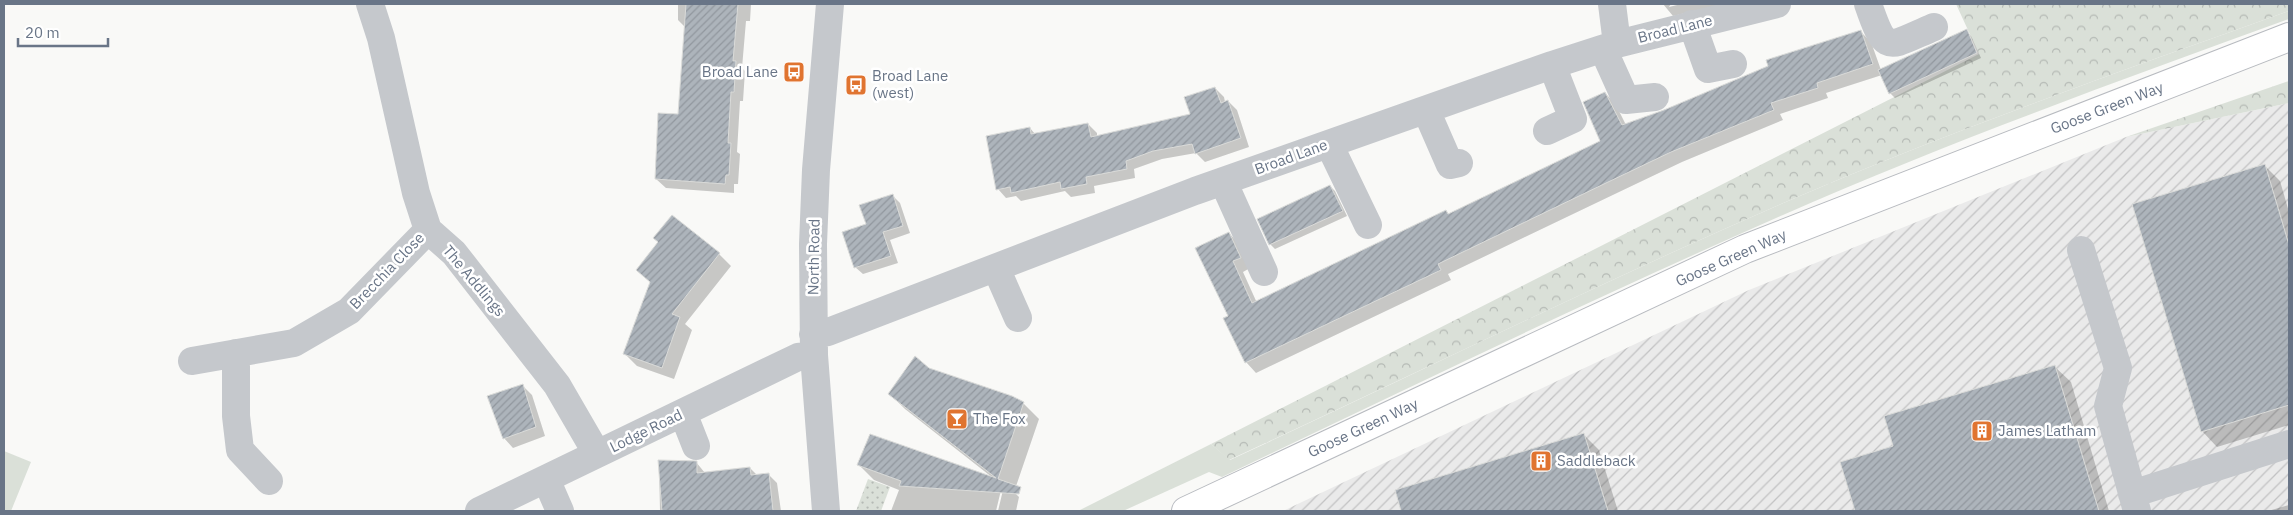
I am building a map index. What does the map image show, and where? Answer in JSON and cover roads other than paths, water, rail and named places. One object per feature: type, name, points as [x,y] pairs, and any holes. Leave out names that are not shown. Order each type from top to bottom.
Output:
[{"type":"main road","name":"Goose Green Way","points":[[1186,511],[1746,249],[2289,37]]},
{"type":"street","points":[[370,4],[381,38],[416,193],[428,230]]},
{"type":"street","name":"North Road","points":[[826,511],[814,345],[813,244],[816,170],[830,4]]},
{"type":"street","points":[[1612,4],[1610,47],[1626,100],[1655,97]]},
{"type":"street","name":"Broad Lane","points":[[814,345],[828,332],[1223,181],[1552,65],[1692,24],[1777,4]]},
{"type":"street","points":[[1868,4],[1879,35],[1885,42],[1895,44],[1934,27]]},
{"type":"street","points":[[1692,24],[1708,69],[1733,64]]},
{"type":"street","points":[[1547,131],[1573,119],[1552,65]]},
{"type":"street","points":[[1426,110],[1450,165],[1459,163]]},
{"type":"street","points":[[1329,144],[1368,225]]},
{"type":"street","points":[[1223,181],[1264,272]]},
{"type":"street","name":"Brecchia Close","points":[[192,361],[294,343],[349,311],[428,230]]},
{"type":"street","name":"The Addlings","points":[[428,230],[454,252],[557,384],[597,454]]},
{"type":"street","points":[[2082,250],[2118,368],[2108,406],[2116,442],[2135,502],[2289,444]]},
{"type":"street","points":[[996,268],[1018,318]]},
{"type":"street","name":"Lodge Road","points":[[478,511],[798,357],[814,345]]},
{"type":"street","points":[[236,353],[236,416],[240,450],[270,481]]},
{"type":"street","points":[[683,413],[696,446]]},
{"type":"street","points":[[546,479],[560,511]]},
{"type":"place","name":"Broad Lane","points":[[794,72]]},
{"type":"place","name":"Broad Lane (west)","points":[[856,85]]},
{"type":"place","name":"The Fox","points":[[957,419]]},
{"type":"place","name":"James Latham","points":[[1982,431]]},
{"type":"place","name":"Saddleback","points":[[1541,461]]}]
